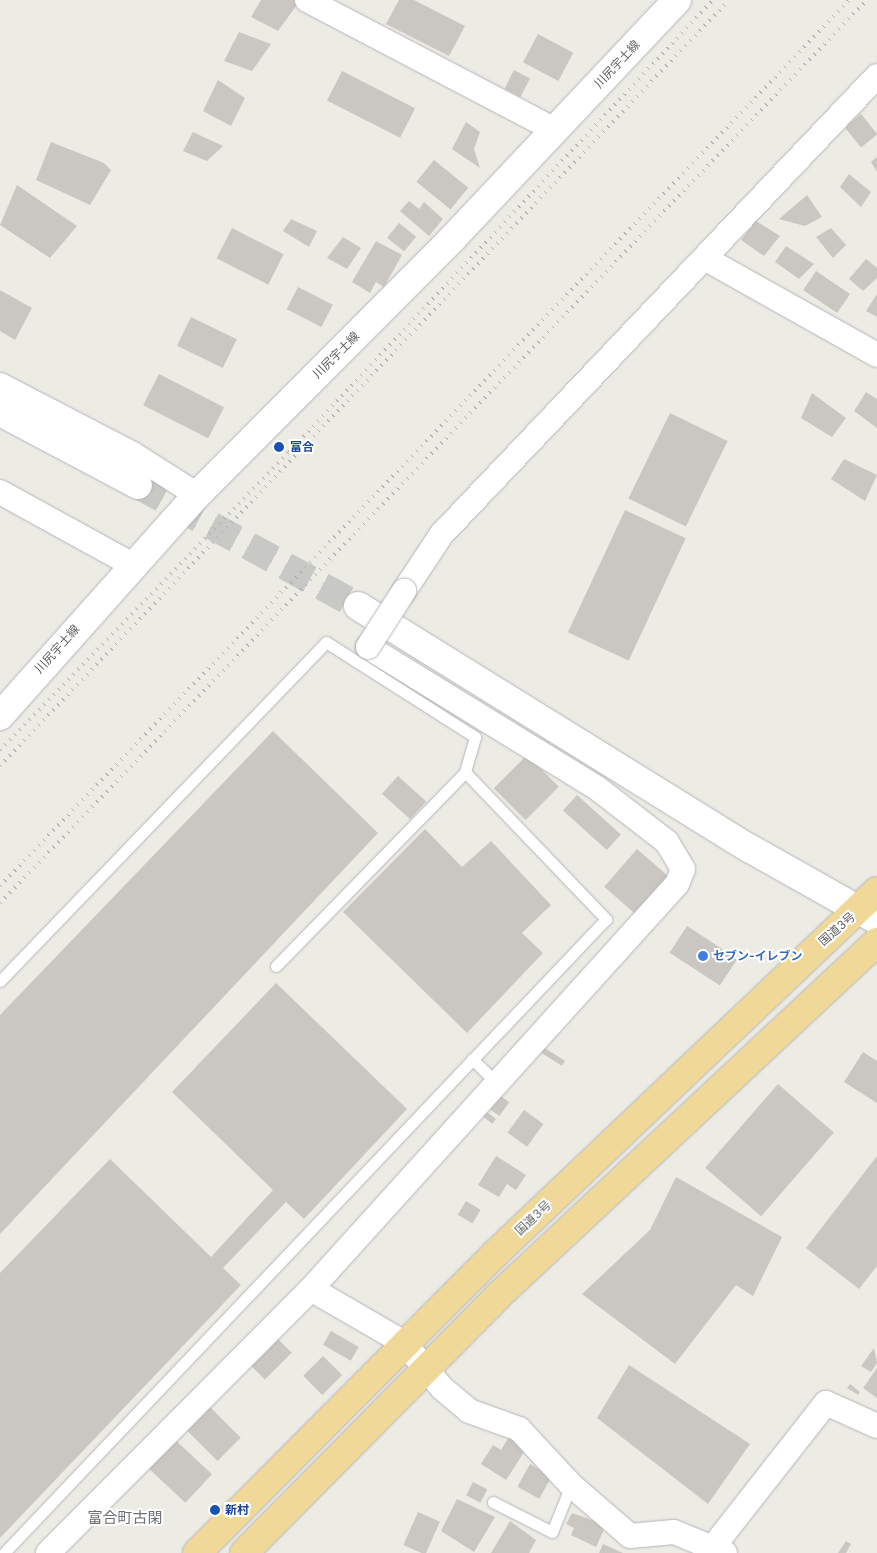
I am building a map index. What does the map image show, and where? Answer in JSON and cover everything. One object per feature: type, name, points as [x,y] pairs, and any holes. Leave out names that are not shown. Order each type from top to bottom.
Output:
[{"type":"highway","name":"国道3号","points":[[197,1553],[404,1343],[868,915],[877,891]]},
{"type":"highway","points":[[244,1553],[427,1367],[877,942]]},
{"type":"main road","name":"川尻宇土線","points":[[0,716],[197,494],[555,130],[677,0]]},
{"type":"main road","points":[[0,412],[138,485]]},
{"type":"main road","points":[[358,606],[868,915]]},
{"type":"street","points":[[308,0],[555,130]]},
{"type":"street","points":[[48,1553],[311,1289],[677,884],[683,870],[667,842],[597,788],[368,647],[441,535],[706,259],[877,76]]},
{"type":"street","points":[[706,259],[877,355]]},
{"type":"street","points":[[0,384],[133,454],[197,494]]},
{"type":"street","points":[[0,492],[133,565]]},
{"type":"street","points":[[311,1289],[404,1343],[427,1367],[442,1388],[469,1411],[529,1437],[571,1485],[630,1536],[674,1532],[719,1550],[826,1403],[877,1426]]},
{"type":"lane","points":[[0,981],[326,642],[475,737],[465,772],[276,966]]},
{"type":"lane","points":[[4,1553],[606,918],[465,772]]},
{"type":"lane","points":[[472,1059],[497,1083]]},
{"type":"lane","points":[[493,1502],[552,1532],[571,1485]]},
{"type":"building","points":[[261,0],[295,0],[299,2],[278,31],[251,17]]},
{"type":"building","points":[[399,0],[414,0],[465,26],[449,56],[386,24]]},
{"type":"building","points":[[239,32],[271,44],[252,71],[224,61]]},
{"type":"building","points":[[538,34],[573,53],[558,81],[523,62]]},
{"type":"building","points":[[514,70],[530,78],[521,97],[504,89]]},
{"type":"building","points":[[342,71],[415,108],[400,138],[327,100]]},
{"type":"building","points":[[218,80],[245,98],[231,126],[203,111]]},
{"type":"building","points":[[861,114],[877,134],[861,147],[845,127]]},
{"type":"building","points":[[466,122],[480,132],[474,149],[480,168],[452,149]]},
{"type":"building","points":[[193,132],[223,146],[207,161],[183,151]]},
{"type":"building","points":[[51,142],[104,163],[111,170],[90,205],[36,180]]},
{"type":"building","points":[[877,157],[877,172],[871,162]]},
{"type":"building","points":[[434,160],[468,188],[451,209],[416,182]]},
{"type":"building","points":[[849,174],[871,192],[861,207],[840,187]]},
{"type":"building","points":[[17,185],[77,226],[50,258],[0,225]]},
{"type":"building","points":[[807,195],[822,217],[805,226],[779,219]]},
{"type":"building","points":[[409,201],[419,209],[424,202],[443,219],[429,236],[400,211]]},
{"type":"building","points":[[291,219],[317,231],[309,247],[283,231]]},
{"type":"building","points":[[756,221],[780,236],[764,256],[741,240]]},
{"type":"building","points":[[399,223],[416,237],[404,252],[387,238]]},
{"type":"building","points":[[232,228],[284,254],[268,285],[217,258]]},
{"type":"building","points":[[831,228],[846,245],[833,258],[816,237]]},
{"type":"building","points":[[343,237],[361,248],[347,269],[327,258]]},
{"type":"building","points":[[376,241],[402,255],[384,287],[376,282],[370,293],[352,282]]},
{"type":"building","points":[[786,246],[814,264],[799,279],[775,262]]},
{"type":"building","points":[[866,259],[877,268],[877,278],[863,291],[849,279]]},
{"type":"building","points":[[816,271],[850,294],[837,313],[803,290]]},
{"type":"building","points":[[298,287],[333,305],[321,327],[287,309]]},
{"type":"building","points":[[0,290],[32,308],[15,340],[0,331]]},
{"type":"building","points":[[877,294],[877,317],[866,311]]},
{"type":"building","points":[[191,317],[237,339],[223,368],[177,346]]},
{"type":"building","points":[[159,374],[224,407],[208,438],[143,405]]},
{"type":"building","points":[[866,392],[877,399],[877,428],[854,411]]},
{"type":"building","points":[[812,393],[846,418],[832,437],[801,418]]},
{"type":"building","points":[[670,413],[728,441],[686,526],[628,498]]},
{"type":"building","points":[[844,459],[877,475],[865,501],[831,479]]},
{"type":"building","points":[[625,510],[686,538],[629,661],[568,632]]},
{"type":"building","points":[[273,731],[378,833],[0,1234],[0,1015]]},
{"type":"building","points":[[527,755],[559,787],[526,820],[494,788]]},
{"type":"building","points":[[398,776],[426,801],[410,819],[382,794]]},
{"type":"building","points":[[577,795],[621,834],[607,850],[563,811]]},
{"type":"building","points":[[425,829],[462,867],[491,841],[551,905],[522,933],[543,953],[467,1033],[343,912]]},
{"type":"building","points":[[637,849],[668,876],[635,914],[604,887]]},
{"type":"building","name":"セブン-イレブン","points":[[687,926],[737,959],[720,986],[670,953]]},
{"type":"building","points":[[276,983],[407,1109],[304,1219],[286,1202],[223,1268],[241,1285],[0,1538],[0,1273],[110,1159],[211,1257],[273,1190],[172,1092]]},
{"type":"building","points":[[543,1047],[565,1061],[562,1066],[540,1052]]},
{"type":"building","points":[[863,1052],[877,1061],[877,1103],[844,1082]]},
{"type":"building","points":[[778,1084],[834,1133],[761,1216],[705,1168]]},
{"type":"building","points":[[498,1094],[509,1102],[499,1116],[488,1108]]},
{"type":"building","points":[[484,1110],[496,1119],[492,1124],[480,1115]]},
{"type":"building","points":[[524,1110],[543,1124],[527,1147],[508,1133]]},
{"type":"building","points":[[496,1156],[526,1175],[516,1190],[507,1184],[499,1197],[478,1185]]},
{"type":"building","points":[[877,1156],[877,1266],[859,1289],[806,1248]]},
{"type":"building","points":[[676,1177],[782,1237],[753,1296],[736,1285],[675,1364],[582,1294],[650,1230]]},
{"type":"building","points":[[466,1201],[481,1210],[472,1223],[458,1215]]},
{"type":"building","points":[[331,1331],[359,1347],[351,1361],[323,1345]]},
{"type":"building","points":[[274,1335],[292,1353],[265,1380],[247,1362]]},
{"type":"building","points":[[874,1348],[877,1363],[871,1372],[861,1366]]},
{"type":"building","points":[[323,1356],[342,1375],[322,1395],[303,1376]]},
{"type":"building","points":[[629,1365],[750,1444],[708,1504],[597,1418]]},
{"type":"building","points":[[877,1368],[877,1398],[863,1388]]},
{"type":"building","points":[[850,1384],[860,1392],[858,1395],[847,1388]]},
{"type":"building","points":[[204,1401],[241,1438],[217,1461],[181,1424]]},
{"type":"building","points":[[510,1435],[528,1446],[506,1480],[481,1464],[493,1445],[501,1450]]},
{"type":"building","points":[[171,1436],[212,1474],[185,1503],[144,1465]]},
{"type":"building","points":[[530,1464],[552,1476],[539,1499],[517,1487]]},
{"type":"building","points":[[473,1482],[487,1489],[480,1503],[466,1495]]},
{"type":"building","points":[[457,1499],[495,1517],[474,1552],[441,1531]]},
{"type":"building","points":[[418,1512],[440,1522],[426,1553],[403,1545]]},
{"type":"building","points":[[572,1513],[606,1525],[596,1547],[571,1535],[574,1528],[566,1524]]},
{"type":"building","points":[[510,1521],[536,1540],[529,1553],[491,1553]]},
{"type":"building","points":[[846,1541],[851,1544],[846,1553],[838,1553]]},
{"type":"building","points":[[603,1544],[623,1553],[599,1553]]},
{"type":"tunnel","points":[[138,485],[358,606]]},
{"type":"railway","points":[[0,750],[289,452],[713,0]]},
{"type":"railway","points":[[0,766],[729,0]]},
{"type":"railway","points":[[0,886],[849,0]]},
{"type":"railway","points":[[0,903],[867,0]]},
{"type":"place","name":"富合","points":[[279,447]]},
{"type":"place","name":"セブン-イレブン","points":[[703,956]]},
{"type":"place","name":"新村","points":[[215,1510]]},
{"type":"district","name":"富合町古閑","points":[[125,1518]]}]
